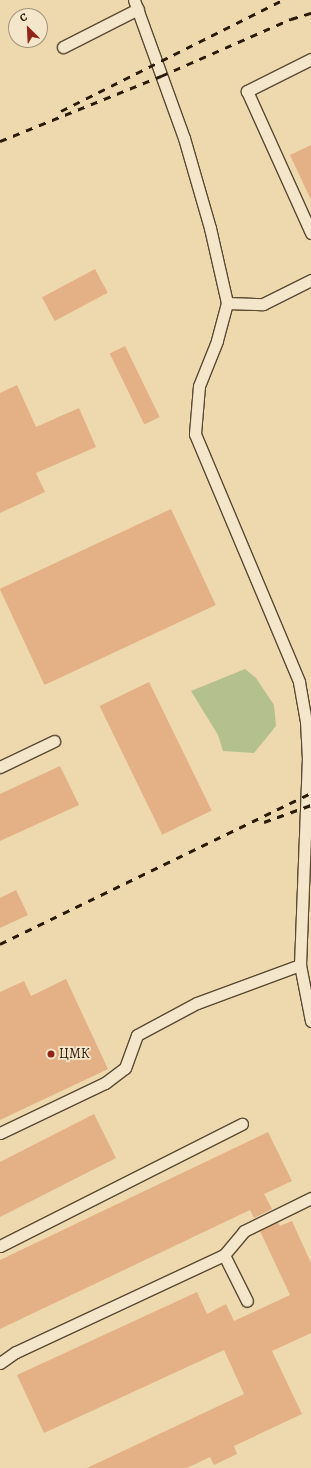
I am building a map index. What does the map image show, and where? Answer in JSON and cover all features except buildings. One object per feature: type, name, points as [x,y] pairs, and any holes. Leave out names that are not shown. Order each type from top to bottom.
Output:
[{"type":"lane","points":[[63,47],[136,5],[184,138],[210,228],[227,303],[217,341],[199,386],[196,434],[299,682],[306,720],[308,757],[300,965],[311,1021]]},
{"type":"lane","points":[[311,59],[247,91],[311,233]]},
{"type":"lane","points":[[227,303],[263,304],[311,280]]},
{"type":"lane","points":[[0,768],[54,741]]},
{"type":"lane","points":[[0,1133],[105,1083],[125,1068],[138,1035],[197,1003],[300,965]]},
{"type":"lane","points":[[0,1246],[242,1124]]},
{"type":"lane","points":[[0,1363],[16,1352],[224,1255],[244,1231],[311,1198]]},
{"type":"lane","points":[[224,1255],[247,1301]]},
{"type":"green space","points":[[245,669],[256,678],[274,705],[276,726],[254,753],[223,751],[218,735],[191,691]]},
{"type":"railway","points":[[61,111],[283,0]]},
{"type":"railway","points":[[0,141],[161,76],[291,19],[311,13]]},
{"type":"railway","points":[[0,944],[311,793]]},
{"type":"railway","points":[[264,822],[311,805]]},
{"type":"place","name":"ЦМК","points":[[51,1054]]}]
